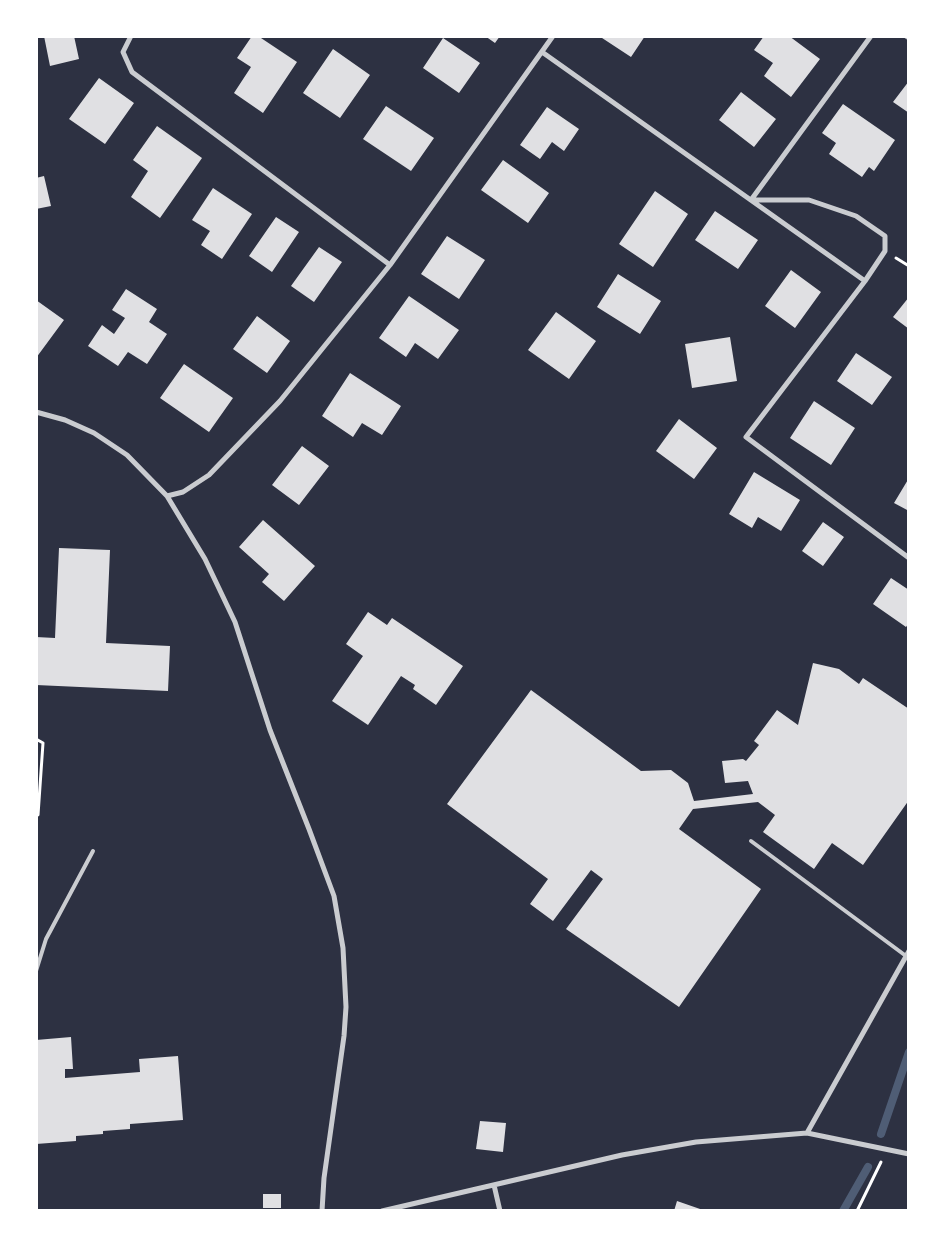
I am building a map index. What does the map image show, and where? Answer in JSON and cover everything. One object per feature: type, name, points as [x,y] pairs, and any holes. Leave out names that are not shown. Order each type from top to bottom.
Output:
[{"type":"street","points":[[131,36],[123,52],[132,72],[390,264]]},
{"type":"street","points":[[167,496],[183,492],[209,475],[274,408],[390,264],[552,36]]},
{"type":"street","points":[[751,200],[871,36]]},
{"type":"street","points":[[542,52],[865,281]]},
{"type":"street","points":[[751,200],[809,200],[856,216],[885,236],[885,251],[865,281],[746,437],[909,558]]},
{"type":"street","points":[[36,412],[65,420],[94,433],[127,455],[167,496],[205,559],[236,622],[270,730],[310,829],[334,896],[343,948],[346,1007],[344,1036],[324,1178],[322,1211]]},
{"type":"street","points":[[808,1133],[907,954]]},
{"type":"street","points":[[382,1211],[622,1155],[696,1142],[808,1133],[909,1154]]},
{"type":"street","points":[[494,1185],[500,1211]]},
{"type":"lane","points":[[751,841],[907,954]]},
{"type":"lane","points":[[36,971],[46,939],[93,851]]},
{"type":"path","points":[[36,739],[43,743],[38,814],[36,815]]},
{"type":"path","points":[[857,1211],[887,1148]]},
{"type":"building","points":[[44,36],[74,36],[79,59],[50,66]]},
{"type":"building","points":[[252,36],[258,36],[297,62],[263,113],[234,93],[251,67],[237,58]]},
{"type":"building","points":[[485,36],[500,36],[495,43]]},
{"type":"building","points":[[599,36],[645,36],[631,57]]},
{"type":"building","points":[[764,36],[789,36],[820,59],[791,97],[764,76],[773,63],[754,50]]},
{"type":"building","points":[[443,38],[480,63],[459,93],[423,68]]},
{"type":"building","points":[[333,49],[370,75],[340,118],[303,93]]},
{"type":"building","points":[[99,78],[134,103],[105,144],[69,119]]},
{"type":"building","points":[[909,81],[909,113],[893,102]]},
{"type":"building","points":[[741,92],[776,119],[754,147],[719,120]]},
{"type":"building","points":[[843,104],[895,140],[874,171],[869,167],[862,177],[829,154],[836,143],[822,133]]},
{"type":"building","points":[[386,106],[434,138],[411,171],[363,139]]},
{"type":"building","points":[[547,107],[579,129],[564,151],[552,142],[540,159],[520,145]]},
{"type":"building","points":[[157,126],[202,158],[160,218],[131,197],[148,171],[133,160]]},
{"type":"building","points":[[503,160],[549,193],[528,223],[481,190]]},
{"type":"building","points":[[44,176],[51,206],[36,209],[36,178]]},
{"type":"building","points":[[213,188],[252,214],[222,259],[201,245],[210,231],[192,220]]},
{"type":"building","points":[[655,191],[688,214],[653,267],[619,244]]},
{"type":"building","points":[[715,211],[758,240],[738,269],[695,240]]},
{"type":"building","points":[[276,217],[299,232],[272,272],[249,256]]},
{"type":"building","points":[[447,236],[485,260],[459,299],[421,274]]},
{"type":"building","points":[[319,247],[342,262],[314,302],[291,286]]},
{"type":"building","points":[[791,270],[821,292],[795,328],[765,306]]},
{"type":"building","points":[[618,274],[661,301],[640,334],[597,307]]},
{"type":"building","points":[[126,289],[157,309],[149,322],[167,334],[147,364],[128,352],[118,366],[88,346],[102,325],[114,334],[125,318],[112,310]]},
{"type":"building","points":[[409,296],[459,330],[438,359],[415,343],[406,357],[379,338]]},
{"type":"building","points":[[909,297],[909,329],[893,317]]},
{"type":"building","points":[[36,300],[64,320],[36,358]]},
{"type":"building","points":[[556,312],[596,341],[569,379],[528,350]]},
{"type":"building","points":[[257,316],[290,341],[267,373],[233,349]]},
{"type":"building","points":[[730,337],[737,381],[692,388],[685,344]]},
{"type":"building","points":[[856,353],[892,377],[872,405],[837,381]]},
{"type":"building","points":[[184,364],[233,398],[209,432],[160,398]]},
{"type":"building","points":[[350,373],[401,406],[382,435],[362,423],[353,437],[322,416]]},
{"type":"building","points":[[814,401],[855,428],[831,465],[790,438]]},
{"type":"building","points":[[679,419],[717,448],[694,479],[656,451]]},
{"type":"building","points":[[302,446],[329,466],[299,505],[272,485]]},
{"type":"building","points":[[754,472],[800,500],[781,531],[758,517],[752,528],[729,514]]},
{"type":"building","points":[[909,478],[909,511],[894,503]]},
{"type":"building","points":[[263,520],[315,566],[284,601],[262,582],[269,574],[239,547]]},
{"type":"building","points":[[823,522],[844,537],[823,566],[802,551]]},
{"type":"building","points":[[59,548],[110,550],[106,643],[170,646],[168,691],[36,685],[36,637],[55,638]]},
{"type":"building","points":[[891,578],[909,590],[909,623],[906,627],[873,604]]},
{"type":"building","points":[[368,612],[387,625],[392,618],[463,666],[436,705],[413,689],[415,685],[401,676],[368,725],[332,701],[363,656],[346,644]]},
{"type":"building","points":[[813,663],[839,669],[859,684],[863,678],[909,709],[909,800],[863,865],[832,843],[814,869],[763,832],[775,815],[758,802],[693,809],[679,829],[761,889],[679,1007],[566,929],[603,879],[591,870],[553,921],[530,904],[548,879],[447,804],[531,690],[641,771],[671,770],[688,783],[694,801],[753,794],[748,781],[725,783],[722,761],[743,759],[746,761],[759,745],[754,741],[777,710],[798,725]]},
{"type":"building","points":[[71,1037],[73,1069],[65,1069],[65,1078],[140,1072],[139,1059],[178,1056],[183,1120],[130,1124],[130,1129],[76,1136],[76,1141],[36,1144],[36,1040]]},
{"type":"building","points":[[480,1121],[506,1123],[503,1152],[476,1149]]},
{"type":"building","points":[[263,1194],[281,1194],[281,1208],[263,1208]]},
{"type":"building","points":[[677,1201],[703,1210],[703,1211],[674,1211]]},
{"type":"waterway","points":[[881,1134],[909,1052]]},
{"type":"waterway","points":[[843,1211],[868,1167]]}]
